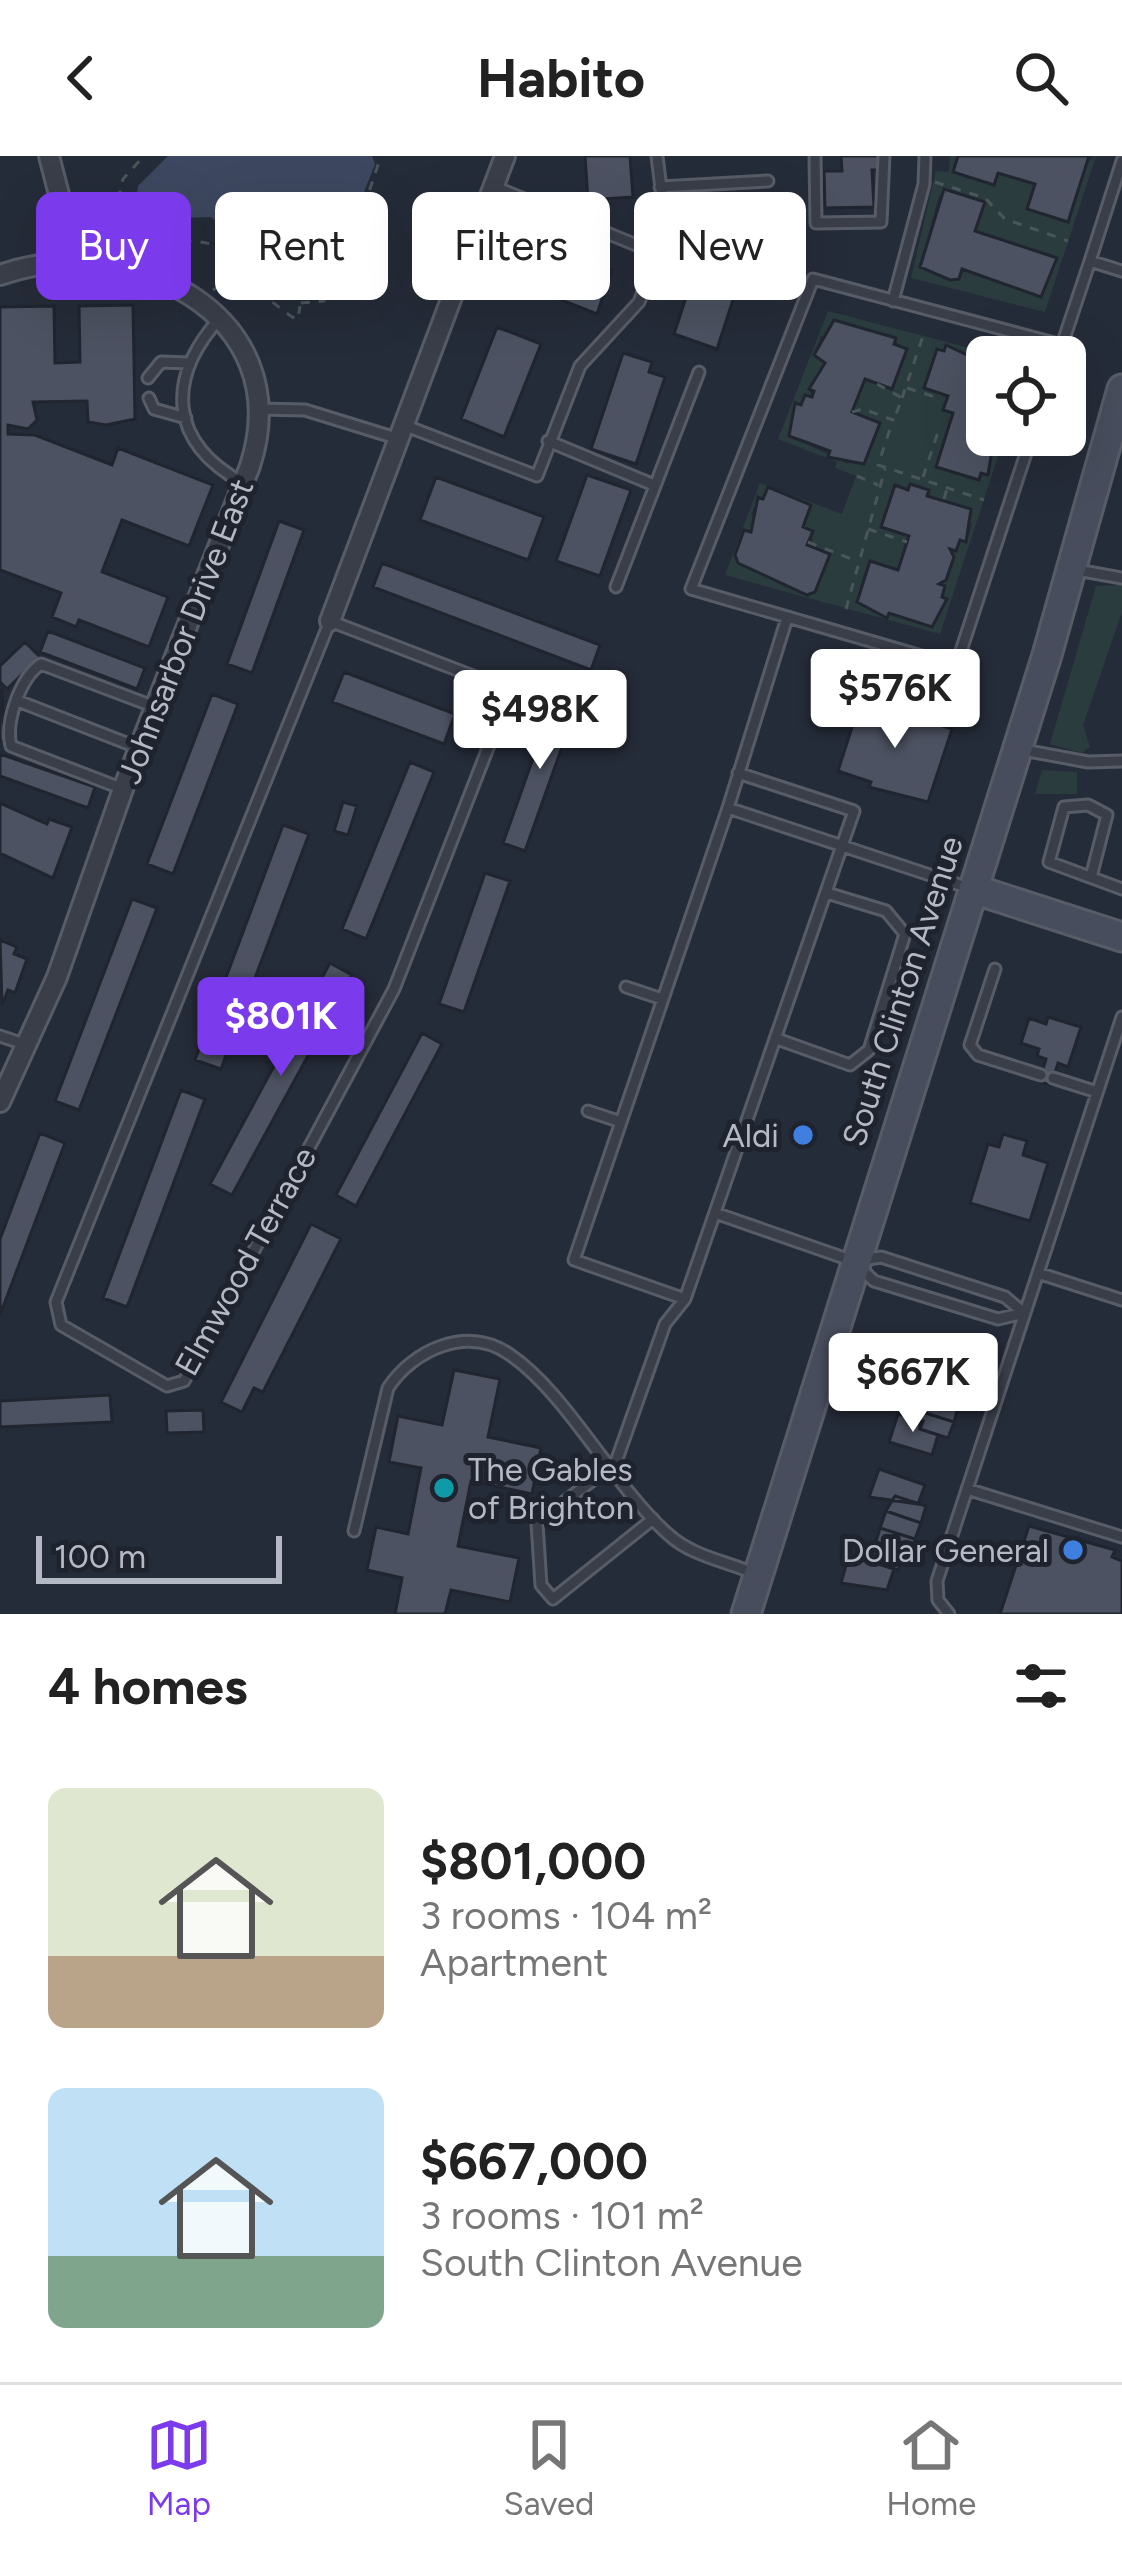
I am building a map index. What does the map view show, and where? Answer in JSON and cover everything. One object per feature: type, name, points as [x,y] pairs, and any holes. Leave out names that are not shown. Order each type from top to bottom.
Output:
[{"type":"street","points":[[49,156],[58,192]]},
{"type":"street","name":"Elmwood Terrace","points":[[329,621],[505,156]]},
{"type":"street","points":[[0,275],[36,266]]},
{"type":"street","name":"Johnsarbor Drive East","points":[[0,1102],[57,977],[123,789],[256,447],[259,409],[246,357],[220,318],[191,296]]},
{"type":"street","name":"South Clinton Avenue","points":[[746,1614],[853,1261],[1018,748],[1122,388]]},
{"type":"street","points":[[973,889],[1122,938]]},
{"type":"lane","points":[[657,156],[661,192]]},
{"type":"lane","points":[[815,156],[816,223],[881,222],[884,156]]},
{"type":"lane","points":[[893,301],[924,184],[926,156]]},
{"type":"lane","points":[[1065,336],[1122,161]]},
{"type":"lane","points":[[660,188],[768,181]]},
{"type":"lane","points":[[495,187],[634,244]]},
{"type":"lane","points":[[1090,261],[1122,271]]},
{"type":"lane","points":[[1025,456],[956,666],[691,590],[813,279],[1027,336]]},
{"type":"lane","points":[[259,409],[305,410],[403,433],[537,476],[580,366],[640,300]]},
{"type":"lane","points":[[220,318],[189,363],[180,388],[186,418],[209,460],[243,483]]},
{"type":"lane","points":[[148,378],[161,362],[189,363]]},
{"type":"lane","points":[[616,587],[699,372]]},
{"type":"lane","points":[[149,398],[154,409],[186,418]]},
{"type":"lane","points":[[548,441],[654,485]]},
{"type":"lane","points":[[1072,569],[1122,578]]},
{"type":"lane","points":[[685,1299],[574,1260],[728,808],[787,617]]},
{"type":"lane","name":"Elmwood Terrace","points":[[329,621],[491,683],[504,694],[504,707],[394,988],[184,1381],[167,1386],[61,1325],[56,1302],[329,621]]},
{"type":"lane","points":[[123,789],[10,746],[9,723],[33,668],[41,664],[155,706]]},
{"type":"lane","points":[[18,700],[139,748]]},
{"type":"lane","points":[[1018,748],[1088,762],[1122,761]]},
{"type":"lane","points":[[653,1519],[553,1599],[541,1585],[537,1523],[609,1471],[665,1324],[685,1299],[718,1214],[854,811],[738,773]]},
{"type":"lane","points":[[1090,877],[1107,815],[1088,805],[1064,807],[1049,862],[1122,890]]},
{"type":"lane","points":[[728,808],[973,889]]},
{"type":"lane","points":[[777,1040],[842,1064],[857,1063],[868,1050],[905,934],[886,911],[827,893]]},
{"type":"lane","points":[[995,970],[970,1045],[978,1054],[1097,1092]]},
{"type":"lane","points":[[626,987],[662,999]]},
{"type":"lane","points":[[949,1614],[938,1600],[937,1581],[1122,1016]]},
{"type":"lane","points":[[0,1036],[24,1044]]},
{"type":"lane","points":[[588,1111],[621,1122]]},
{"type":"lane","points":[[718,1214],[853,1261],[874,1281],[998,1319],[1024,1313]]},
{"type":"lane","points":[[853,1261],[880,1257],[1005,1297],[1024,1313]]},
{"type":"lane","points":[[1038,1273],[1122,1300]]},
{"type":"lane","points":[[354,1531],[388,1388],[401,1368],[450,1343],[478,1342],[505,1351],[532,1373],[609,1471],[690,1551],[758,1575]]},
{"type":"lane","points":[[967,1489],[1122,1537]]},
{"type":"path","points":[[120,192],[123,179],[144,156]]},
{"type":"path","points":[[300,303],[323,301],[334,290],[374,191],[381,156]]},
{"type":"path","points":[[933,182],[985,198],[1005,219],[1068,241]]},
{"type":"path","points":[[191,241],[243,255],[257,268],[282,270],[295,282],[298,319],[234,275],[207,294]]},
{"type":"path","points":[[923,336],[878,465],[984,500]]},
{"type":"path","points":[[878,384],[902,398]]},
{"type":"path","points":[[905,388],[932,396],[934,391]]},
{"type":"path","points":[[852,412],[863,409],[893,421]]},
{"type":"path","points":[[922,479],[937,435],[945,438]]},
{"type":"path","points":[[846,608],[885,467]]},
{"type":"path","points":[[857,476],[880,486]]},
{"type":"path","points":[[944,499],[948,488]]},
{"type":"path","points":[[866,529],[907,542]]},
{"type":"path","points":[[808,542],[856,561]]},
{"type":"shaded area","points":[[950,156],[958,156],[954,172],[994,185],[998,173],[1035,184],[1027,209],[1096,156],[1045,312],[911,278],[936,171],[949,172]],"holes":[[[939,195],[984,202],[975,231],[1057,258],[1041,297],[962,269],[950,280],[920,267]]]},
{"type":"shaded area","points":[[828,311],[966,347],[966,355],[947,346],[944,351],[937,349],[924,387],[948,396],[943,410],[953,413],[936,467],[979,480],[981,473],[988,474],[991,456],[998,456],[940,634],[725,575],[760,483],[842,514],[856,476],[835,468],[837,462],[778,439]],"holes":[[[878,331],[907,349],[892,389],[865,379],[852,412],[848,464],[789,436],[795,404],[801,405],[805,395],[812,397],[809,388],[825,363],[814,354],[821,336],[876,336]],[[911,484],[928,490],[927,496],[947,500],[972,524],[967,541],[960,540],[956,551],[950,549],[954,557],[947,579],[939,584],[945,586],[942,597],[947,599],[932,626],[889,613],[886,618],[857,601],[870,562],[898,570],[909,536],[881,526],[894,485],[908,490]],[[758,498],[811,505],[803,527],[813,531],[807,595],[735,556],[744,531],[751,532],[757,518],[751,515]]]},
{"type":"shaded area","points":[[1122,585],[1122,612],[1083,725],[1090,747],[1082,753],[1050,744],[1096,586]]},
{"type":"shaded area","points":[[1042,770],[1077,772],[1077,794],[1035,794]]},
{"type":"water","points":[[168,156],[372,156],[375,164],[364,192],[215,192],[215,220],[191,218],[191,192],[137,192]]},
{"type":"building","points":[[585,156],[630,156],[633,197],[610,199],[610,192],[587,192]]},
{"type":"building","points":[[841,156],[878,156],[879,170],[872,170],[874,207],[825,208],[824,171],[842,171]]},
{"type":"building","points":[[958,156],[1089,156],[1068,222],[1027,209],[1035,184],[998,173],[994,185],[953,172]]},
{"type":"building","points":[[944,189],[985,202],[975,231],[1057,258],[1041,297],[962,269],[959,279],[950,280],[920,267]]},
{"type":"building","points":[[561,300],[602,300],[597,314]]},
{"type":"building","points":[[685,300],[733,300],[717,349],[674,334]]},
{"type":"building","points":[[133,305],[135,419],[106,425],[88,422],[87,401],[33,402],[37,420],[28,429],[8,425],[8,434],[35,435],[112,465],[118,448],[213,485],[189,546],[122,520],[102,572],[168,597],[149,647],[79,620],[76,627],[52,617],[61,593],[0,570],[0,307],[54,306],[55,363],[80,362],[79,306]]},
{"type":"building","points":[[834,320],[896,338],[894,344],[907,349],[892,389],[865,379],[852,412],[880,423],[864,464],[828,457],[830,451],[789,436],[795,403],[801,405],[805,395],[812,397],[814,391],[809,389],[825,363],[814,355]]},
{"type":"building","points":[[497,327],[541,344],[504,437],[461,419]]},
{"type":"building","points":[[946,345],[966,354],[966,456],[991,456],[988,475],[981,473],[979,480],[936,467],[953,413],[943,410],[948,396],[924,388],[937,349],[944,351]]},
{"type":"building","points":[[623,353],[652,362],[649,372],[665,377],[636,464],[591,449]]},
{"type":"building","points":[[587,475],[631,490],[600,576],[556,561]]},
{"type":"building","points":[[436,477],[544,517],[528,560],[420,520]]},
{"type":"building","points":[[910,484],[929,490],[927,496],[971,509],[966,542],[960,540],[956,551],[950,549],[954,557],[946,580],[939,584],[945,586],[942,597],[947,599],[932,627],[889,613],[887,618],[857,602],[870,561],[898,570],[909,536],[881,527],[895,485],[908,490]]},
{"type":"building","points":[[768,487],[811,505],[803,527],[813,531],[807,545],[830,554],[815,592],[807,595],[738,563],[735,555],[744,530],[751,532],[758,497],[763,499]]},
{"type":"building","points":[[279,521],[304,530],[252,673],[227,664]]},
{"type":"building","points":[[382,563],[600,645],[591,670],[373,587]]},
{"type":"building","points":[[48,631],[145,668],[137,689],[40,652]]},
{"type":"building","points":[[25,642],[40,657],[7,689],[0,682],[0,666]]},
{"type":"building","points":[[344,672],[455,714],[444,744],[332,702]]},
{"type":"building","points":[[0,691],[4,741],[0,741]]},
{"type":"building","points":[[212,694],[238,704],[173,874],[147,864]]},
{"type":"building","points":[[556,694],[578,702],[525,851],[503,843]]},
{"type":"building","points":[[861,699],[952,729],[928,802],[869,787],[871,782],[838,771]]},
{"type":"building","points":[[0,754],[95,787],[88,808],[0,776]]},
{"type":"building","points":[[410,762],[434,772],[366,939],[342,929]]},
{"type":"building","points":[[343,802],[357,806],[348,835],[334,831]]},
{"type":"building","points":[[0,803],[47,824],[49,819],[72,827],[53,878],[0,853]]},
{"type":"building","points":[[283,825],[309,834],[221,1069],[195,1060]]},
{"type":"building","points":[[485,873],[510,881],[464,1012],[439,1004]]},
{"type":"building","points":[[132,899],[157,908],[79,1110],[55,1101]]},
{"type":"building","points":[[0,940],[17,947],[14,954],[27,959],[15,993],[8,990],[2,1005]]},
{"type":"building","points":[[330,963],[352,975],[232,1195],[210,1184]]},
{"type":"building","points":[[1048,1017],[1081,1027],[1068,1067],[1058,1063],[1051,1085],[1039,1082],[1046,1059],[1037,1056],[1039,1049],[1021,1043],[1029,1018],[1046,1024]]},
{"type":"building","points":[[422,1033],[442,1044],[356,1206],[336,1195]]},
{"type":"building","points":[[181,1090],[205,1099],[127,1307],[103,1298]]},
{"type":"building","points":[[40,1133],[65,1143],[0,1315],[0,1239]]},
{"type":"building","points":[[1003,1134],[1027,1141],[1023,1155],[1048,1163],[1030,1221],[970,1203],[988,1144],[999,1147]]},
{"type":"building","points":[[311,1224],[341,1239],[263,1392],[254,1388],[242,1412],[221,1402]]},
{"type":"building","points":[[912,1354],[957,1367],[953,1381],[928,1373],[926,1380],[906,1374]]},
{"type":"building","name":"The Gables of Brighton","points":[[454,1370],[500,1379],[488,1437],[541,1448],[532,1494],[471,1481],[458,1546],[519,1558],[510,1602],[451,1590],[445,1614],[395,1614],[402,1578],[367,1570],[376,1527],[408,1534],[421,1468],[389,1462],[398,1416],[442,1425]]},
{"type":"building","points":[[928,1373],[966,1385],[959,1404],[916,1390]]},
{"type":"building","points":[[925,1393],[959,1404],[954,1422],[919,1411]]},
{"type":"building","points":[[110,1395],[112,1422],[0,1427],[0,1401]]},
{"type":"building","points":[[203,1410],[204,1432],[167,1433],[166,1411]]},
{"type":"building","points":[[919,1411],[954,1422],[948,1438],[920,1429]]},
{"type":"building","points":[[898,1414],[923,1421],[920,1429],[938,1435],[932,1455],[889,1442]]},
{"type":"building","points":[[879,1469],[925,1485],[918,1504],[869,1497]]},
{"type":"building","points":[[895,1496],[926,1506],[921,1523],[886,1511]]},
{"type":"building","points":[[886,1511],[921,1523],[915,1539],[880,1528]]},
{"type":"building","points":[[1029,1526],[1115,1550],[1112,1557],[1122,1561],[1122,1614],[1000,1614]]},
{"type":"building","points":[[880,1528],[915,1539],[910,1556],[875,1545]]},
{"type":"building","points":[[875,1545],[904,1554],[898,1570],[870,1561]]},
{"type":"building","points":[[849,1555],[894,1569],[887,1590],[841,1583]]},
{"type":"place","name":"Aldi","points":[[803,1135]]},
{"type":"place","name":"The Gables of Brighton","points":[[444,1488]]},
{"type":"place","name":"Dollar General","points":[[1073,1550]]}]
